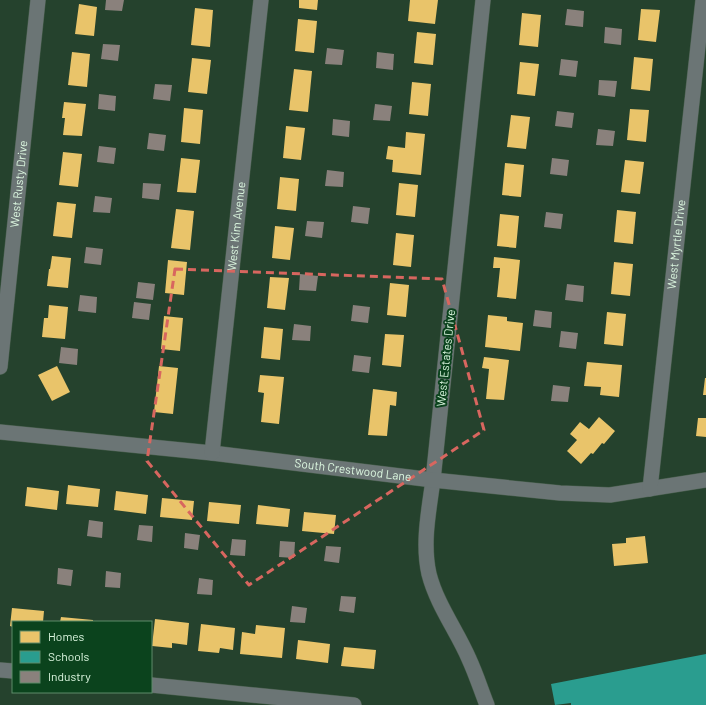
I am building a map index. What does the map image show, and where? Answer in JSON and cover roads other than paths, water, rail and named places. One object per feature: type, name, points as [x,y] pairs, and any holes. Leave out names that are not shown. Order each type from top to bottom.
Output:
[{"type":"street","name":"West Rusty Drive","points":[[0,367],[38,0]]},
{"type":"street","name":"West Kim Avenue","points":[[212,453],[261,0]]},
{"type":"street","name":"West Estates Drive","points":[[482,0],[433,480],[426,532],[426,552],[429,574],[441,606],[469,659],[487,705]]},
{"type":"street","name":"West Myrtle Drive","points":[[650,489],[703,0]]},
{"type":"street","name":"South Crestwood Lane","points":[[0,432],[212,453],[433,480],[560,492],[610,495],[706,480]]},
{"type":"street","points":[[0,670],[12,671]]},
{"type":"street","points":[[152,685],[354,705]]}]
